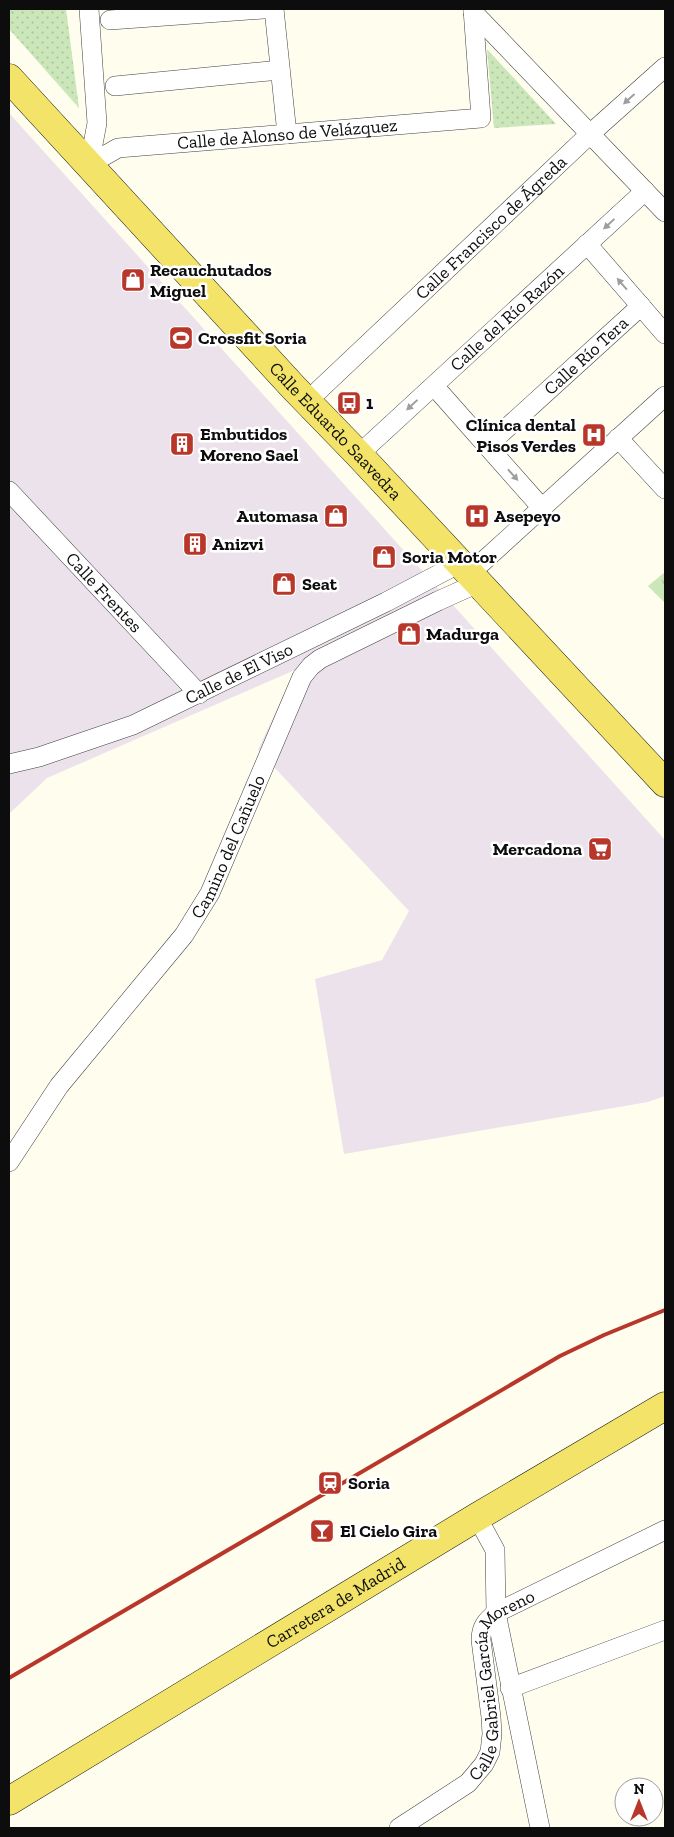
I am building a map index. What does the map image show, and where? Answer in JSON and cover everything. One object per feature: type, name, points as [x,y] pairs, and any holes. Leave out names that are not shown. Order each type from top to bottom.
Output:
[{"type":"main road","name":"Calle Eduardo Saavedra","points":[[9,67],[318,391],[368,446],[472,570],[665,783]]},
{"type":"main road","name":"Calle Eduardo Saavedra","points":[[9,78],[294,388],[665,769]]},
{"type":"main road","name":"Carretera de Madrid","points":[[9,1800],[476,1517],[665,1406]]},
{"type":"street","points":[[89,9],[97,123],[94,158]]},
{"type":"street","points":[[110,20],[263,9]]},
{"type":"street","points":[[274,9],[287,134]]},
{"type":"street","points":[[473,11],[665,212]]},
{"type":"street","name":"Calle de Alonso de Velázquez","points":[[94,158],[118,148],[481,118],[473,11]]},
{"type":"street","name":"Calle Francisco de Ágreda","points":[[318,391],[590,134],[665,67]]},
{"type":"street","points":[[115,86],[280,70]]},
{"type":"street","name":"Calle del Río Razón","points":[[368,446],[645,191]]},
{"type":"street","points":[[587,244],[665,334]]},
{"type":"street","name":"Calle Río Tera","points":[[487,446],[641,306]]},
{"type":"street","points":[[434,386],[542,508]]},
{"type":"street","points":[[472,570],[665,396]]},
{"type":"street","points":[[618,438],[665,489]]},
{"type":"street","name":"Calle Frentes","points":[[9,491],[199,694]]},
{"type":"street","name":"Calle de El Viso","points":[[9,764],[39,757],[133,725],[386,602],[472,570]]},
{"type":"street","name":"Camino del Cañuelo","points":[[9,1162],[59,1086],[184,935],[210,893],[302,677],[320,659],[472,570]]},
{"type":"street","points":[[476,1517],[495,1550],[496,1613],[540,1828]]},
{"type":"street","name":"Calle Gabriel García Moreno","points":[[399,1828],[468,1783],[484,1764],[490,1752],[492,1734],[481,1630],[486,1621],[496,1613],[665,1530]]},
{"type":"street","points":[[510,1688],[665,1630]]},
{"type":"shaded area","points":[[9,113],[665,840],[665,1096],[648,1102],[344,1154],[315,979],[382,960],[409,911],[258,750],[295,670],[47,778],[9,814]]},
{"type":"green space","points":[[9,9],[66,9],[79,108],[9,29]]},
{"type":"green space","points":[[487,49],[556,124],[494,128]]},
{"type":"green space","points":[[665,572],[665,603],[648,586]]},
{"type":"railway","points":[[9,1678],[560,1356],[604,1335],[665,1310]]},
{"type":"place","name":"Recauchutados Miguel","points":[[133,280]]},
{"type":"place","name":"Crossfit Soria","points":[[181,338]]},
{"type":"place","name":"1","points":[[349,403]]},
{"type":"place","name":"Clínica dental Pisos Verdes","points":[[594,435]]},
{"type":"place","name":"Embutidos Moreno Sael","points":[[182,444]]},
{"type":"place","name":"Automasa","points":[[336,516]]},
{"type":"place","name":"Asepeyo","points":[[477,516]]},
{"type":"place","name":"Anizvi","points":[[195,544]]},
{"type":"place","name":"Soria Motor","points":[[384,557]]},
{"type":"place","name":"Seat","points":[[284,584]]},
{"type":"place","name":"Madurga","points":[[409,634]]},
{"type":"place","name":"Mercadona","points":[[600,849]]},
{"type":"place","name":"Soria","points":[[330,1483]]},
{"type":"place","name":"El Cielo Gira","points":[[322,1531]]}]
